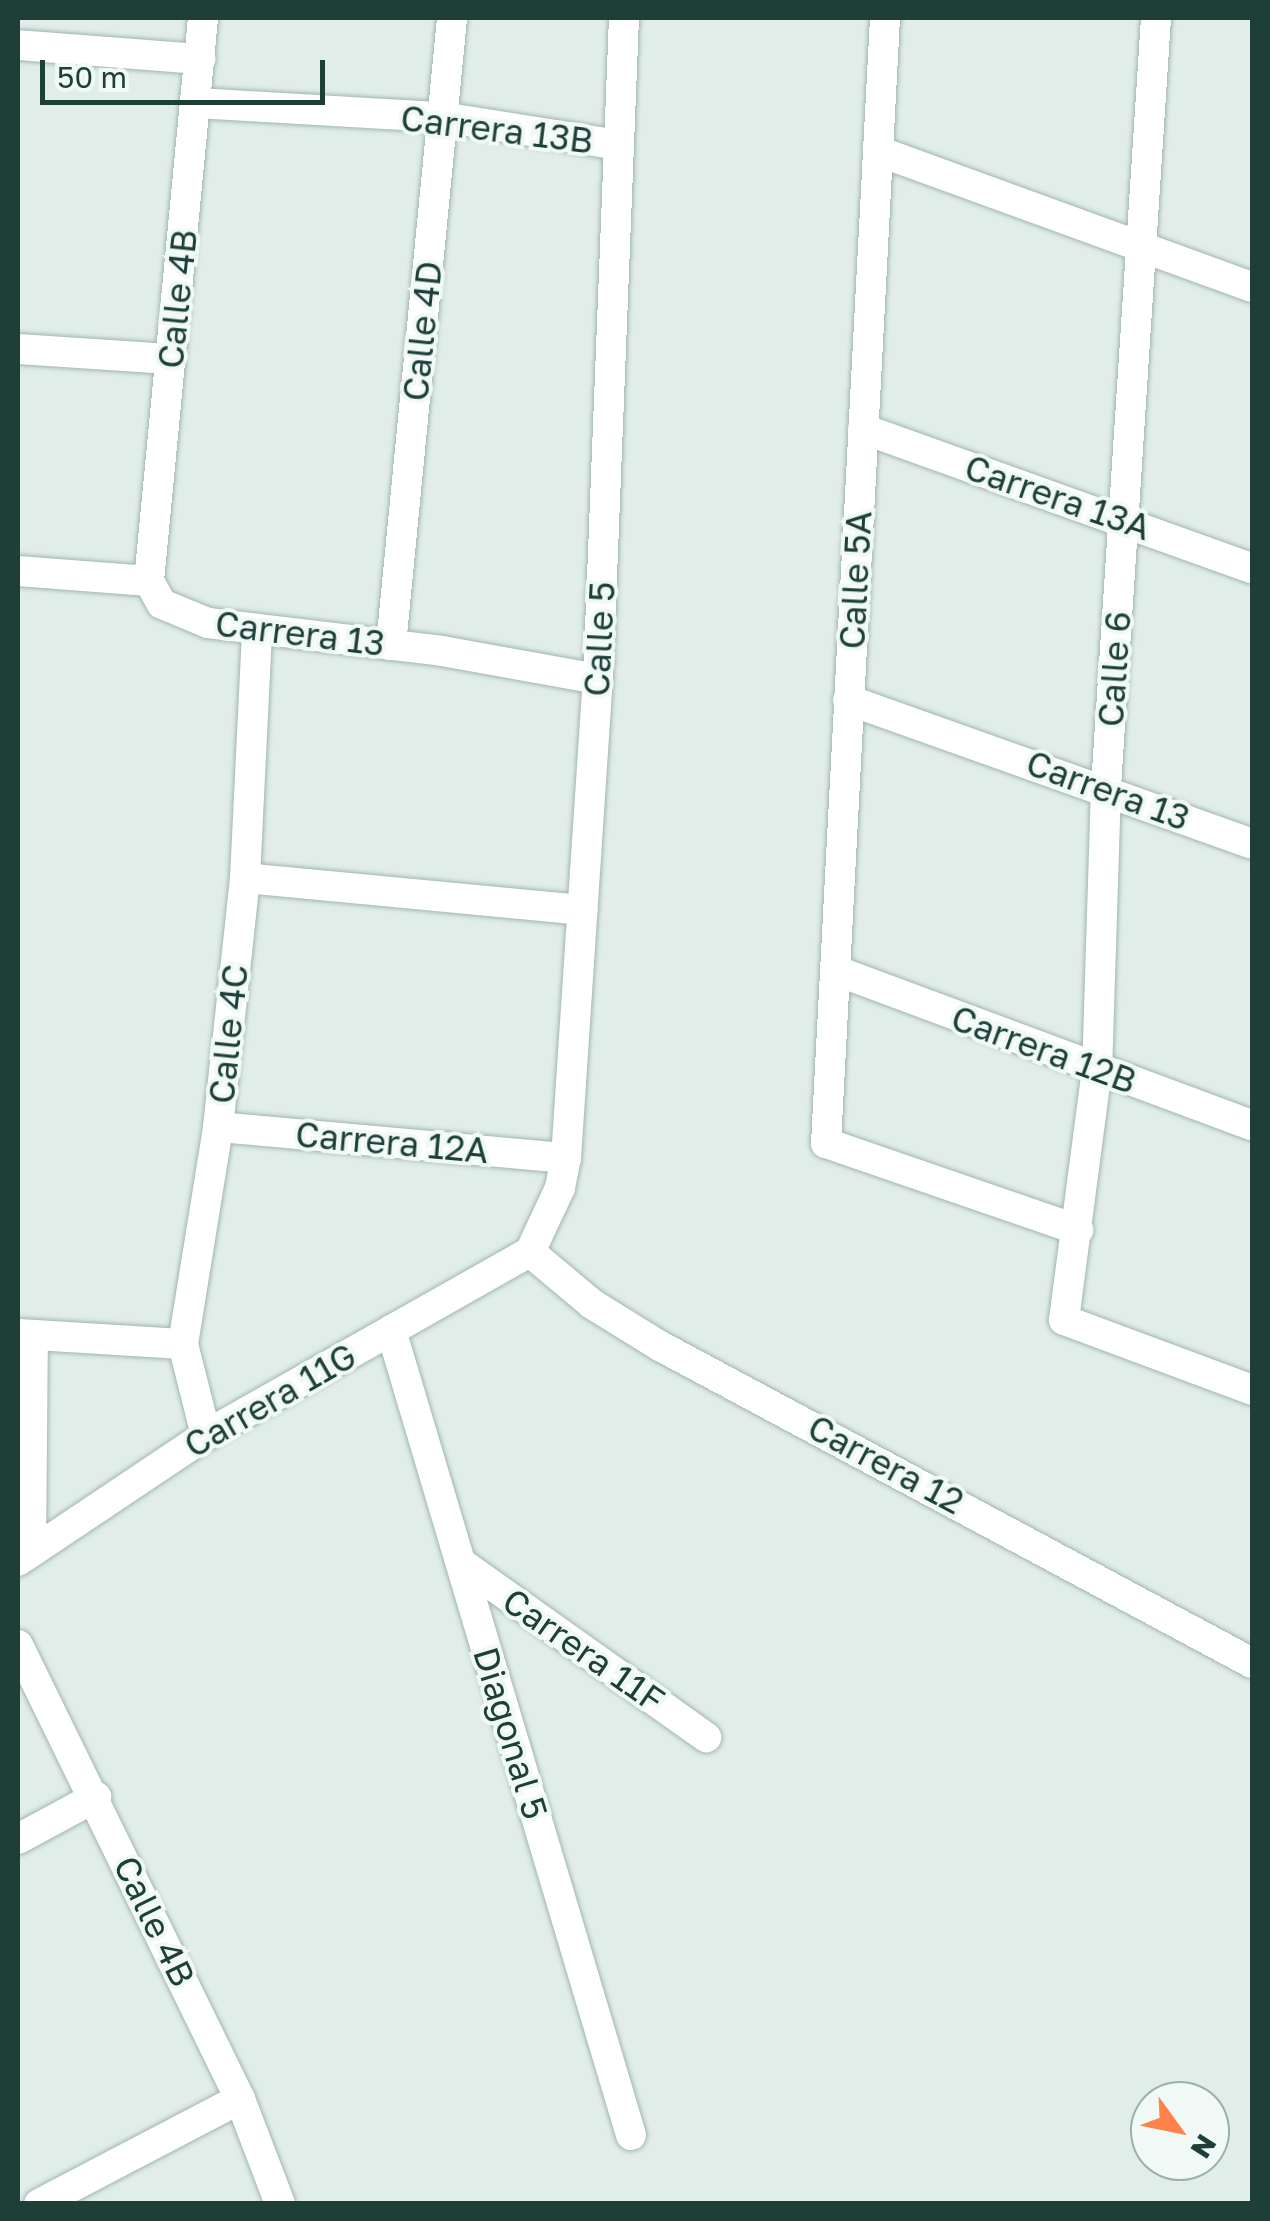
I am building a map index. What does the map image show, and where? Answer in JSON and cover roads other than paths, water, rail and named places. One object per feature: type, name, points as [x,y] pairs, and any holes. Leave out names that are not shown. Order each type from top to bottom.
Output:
[{"type":"street","name":"Calle 4B","points":[[149,581],[203,18]]},
{"type":"street","name":"Calle 4D","points":[[391,645],[452,18]]},
{"type":"street","name":"Calle 5","points":[[530,1252],[560,1188],[566,1158],[598,678],[624,18]]},
{"type":"street","name":"Calle 5A","points":[[885,18],[826,1144],[1078,1230]]},
{"type":"street","name":"Calle 6","points":[[1156,18],[1106,788],[1097,1069],[1064,1320],[1252,1390]]},
{"type":"street","points":[[18,45],[200,59]]},
{"type":"street","name":"Carrera 13B","points":[[196,103],[442,117],[618,144]]},
{"type":"street","points":[[878,151],[1252,286]]},
{"type":"street","points":[[18,349],[170,358]]},
{"type":"street","name":"Carrera 13A","points":[[863,429],[1124,518],[1252,568]]},
{"type":"street","points":[[18,571],[149,581]]},
{"type":"street","name":"Carrera 13","points":[[149,581],[162,604],[179,614],[598,678]]},
{"type":"street","name":"Calle 4C","points":[[206,1435],[184,1344],[218,1127],[244,878],[258,629]]},
{"type":"street","name":"Carrera 13","points":[[848,700],[1106,788],[1252,844]]},
{"type":"street","points":[[244,878],[582,910]]},
{"type":"street","name":"Carrera 12B","points":[[837,971],[1252,1125]]},
{"type":"street","name":"Carrera 12A","points":[[218,1127],[566,1158]]},
{"type":"street","name":"Carrera 11G","points":[[24,1556],[206,1435],[530,1252]]},
{"type":"street","name":"Carrera 12","points":[[530,1252],[592,1304],[660,1346],[1252,1663]]},
{"type":"street","name":"Diagonal 5","points":[[391,1330],[631,2135]]},
{"type":"street","points":[[24,1556],[25,1334],[184,1344]]},
{"type":"street","name":"Carrera 11F","points":[[461,1563],[706,1737]]},
{"type":"street","name":"Calle 4B","points":[[18,1644],[96,1796],[240,2098],[280,2204]]},
{"type":"street","points":[[18,1840],[96,1796]]},
{"type":"street","points":[[39,2204],[240,2098]]}]
